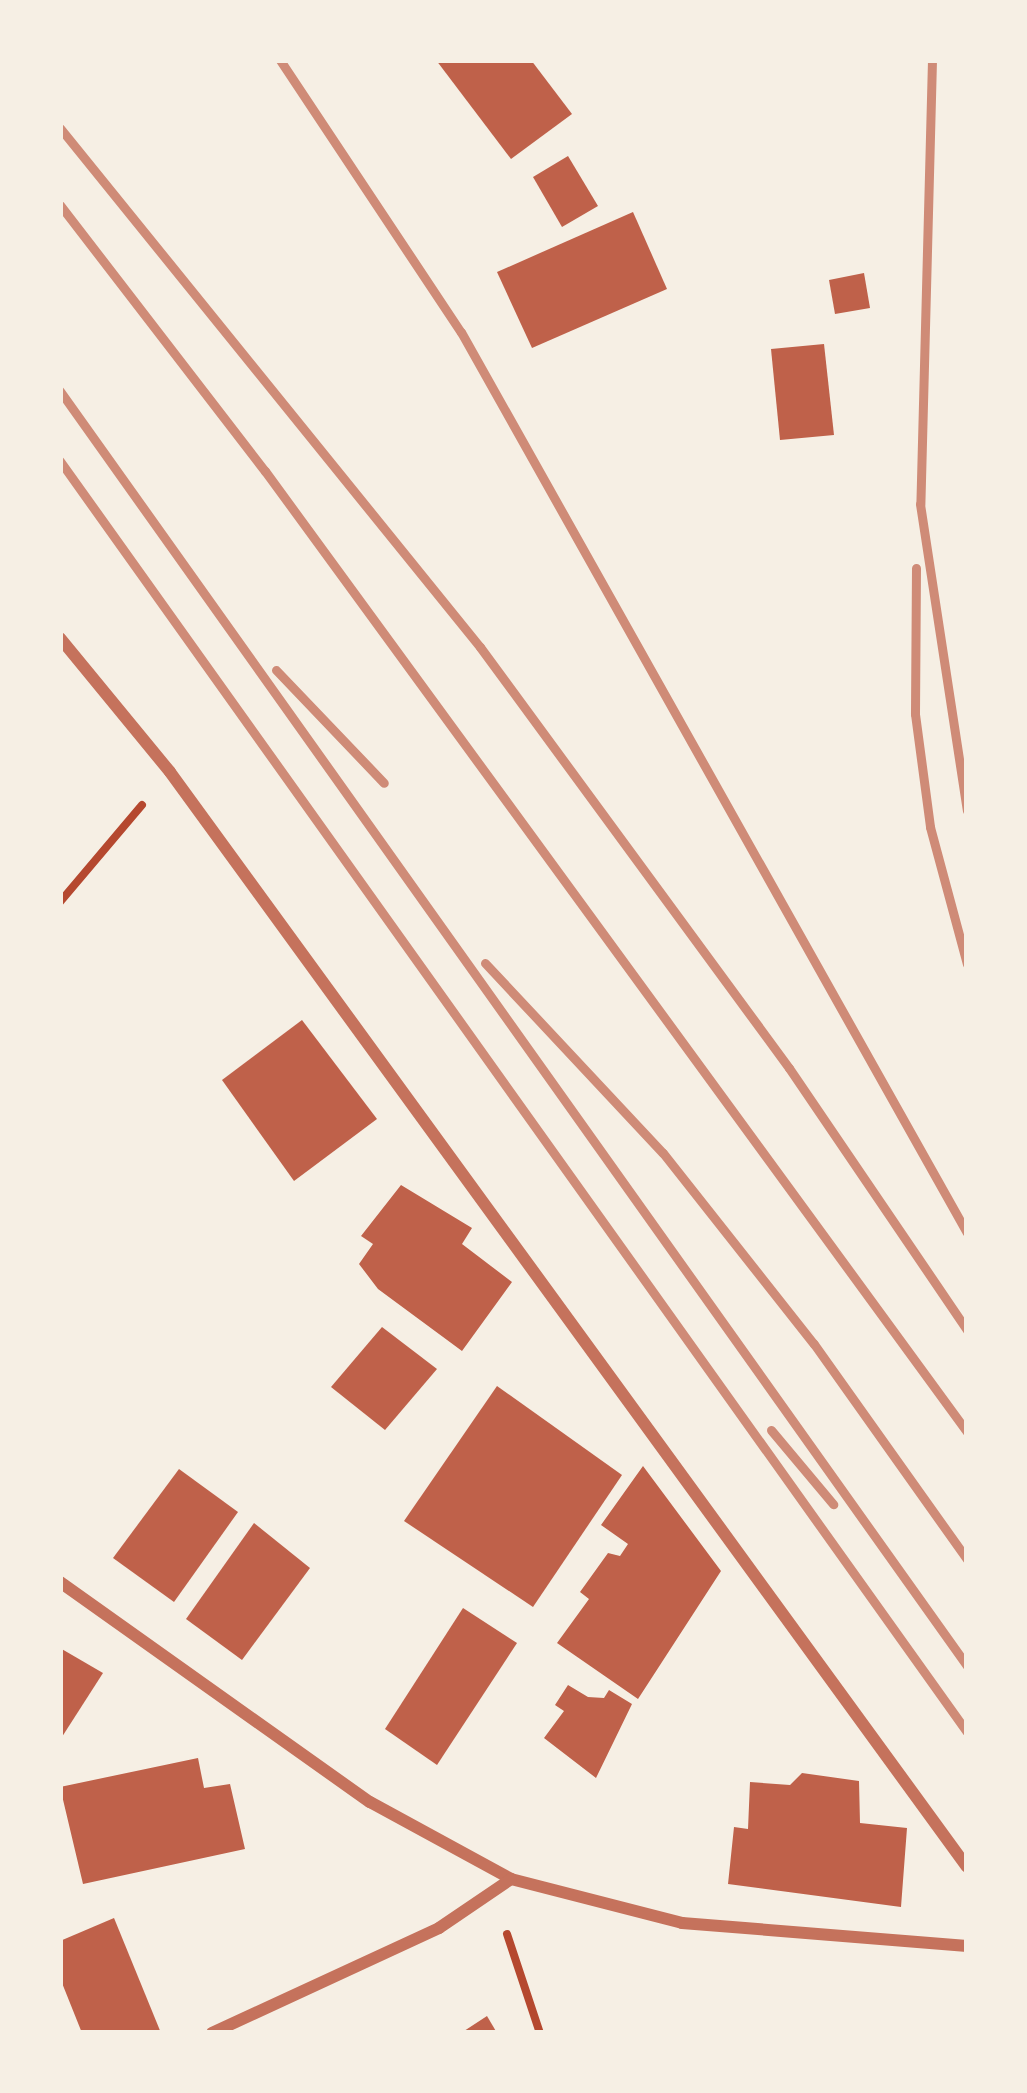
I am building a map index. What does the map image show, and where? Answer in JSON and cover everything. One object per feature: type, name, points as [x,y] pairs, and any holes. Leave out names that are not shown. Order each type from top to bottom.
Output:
[{"type":"street","points":[[60,638],[170,772],[967,1868]]},
{"type":"street","points":[[60,1582],[370,1802],[511,1879],[682,1923],[967,1946]]},
{"type":"street","points":[[212,2033],[439,1928],[511,1879]]},
{"type":"path","points":[[60,902],[170,772]]},
{"type":"path","points":[[493,1893],[540,2033]]},
{"type":"building","points":[[436,60],[531,60],[572,114],[511,159]]},
{"type":"building","points":[[568,156],[598,206],[562,227],[533,177]]},
{"type":"building","points":[[633,212],[667,289],[532,348],[497,272]]},
{"type":"building","points":[[864,273],[870,308],[835,314],[829,280]]},
{"type":"building","points":[[824,344],[834,435],[780,440],[771,349]]},
{"type":"building","points":[[302,1020],[377,1119],[294,1181],[222,1080]]},
{"type":"building","points":[[401,1185],[472,1228],[462,1244],[512,1282],[462,1351],[378,1289],[359,1264],[373,1244],[361,1236]]},
{"type":"building","points":[[382,1327],[437,1369],[385,1430],[331,1387]]},
{"type":"building","points":[[497,1386],[622,1475],[533,1607],[404,1521]]},
{"type":"building","points":[[643,1466],[721,1571],[638,1699],[557,1643],[589,1599],[580,1592],[608,1553],[620,1556],[628,1544],[601,1525]]},
{"type":"building","points":[[179,1469],[238,1512],[174,1602],[113,1558]]},
{"type":"building","points":[[254,1523],[310,1568],[242,1660],[186,1619]]},
{"type":"building","points":[[463,1608],[517,1643],[437,1765],[385,1729]]},
{"type":"building","points":[[60,1648],[103,1673],[60,1740]]},
{"type":"building","points":[[568,1685],[588,1697],[604,1698],[609,1690],[632,1704],[596,1778],[544,1738],[564,1711],[555,1705]]},
{"type":"building","points":[[198,1758],[204,1788],[230,1784],[245,1849],[83,1884],[60,1787]]},
{"type":"building","points":[[802,1773],[859,1781],[860,1823],[907,1828],[901,1907],[728,1884],[734,1827],[748,1829],[750,1782],[790,1785]]},
{"type":"building","points":[[114,1918],[161,2033],[82,2033],[60,1978],[60,1941]]},
{"type":"building","points":[[487,2016],[497,2033],[461,2033]]},
{"type":"railway","points":[[280,60],[461,332],[967,1233]]},
{"type":"railway","points":[[932,60],[920,504],[967,810]]},
{"type":"railway","points":[[60,128],[480,647],[789,1068],[967,1330]]},
{"type":"railway","points":[[60,205],[265,471],[967,1432]]},
{"type":"railway","points":[[60,391],[967,1666]]},
{"type":"railway","points":[[60,461],[967,1732]]},
{"type":"railway","points":[[916,568],[915,714],[930,827],[967,964]]},
{"type":"railway","points":[[276,670],[384,783]]},
{"type":"railway","points":[[485,963],[663,1153],[814,1344],[967,1559]]},
{"type":"railway","points":[[771,1430],[833,1504]]}]
